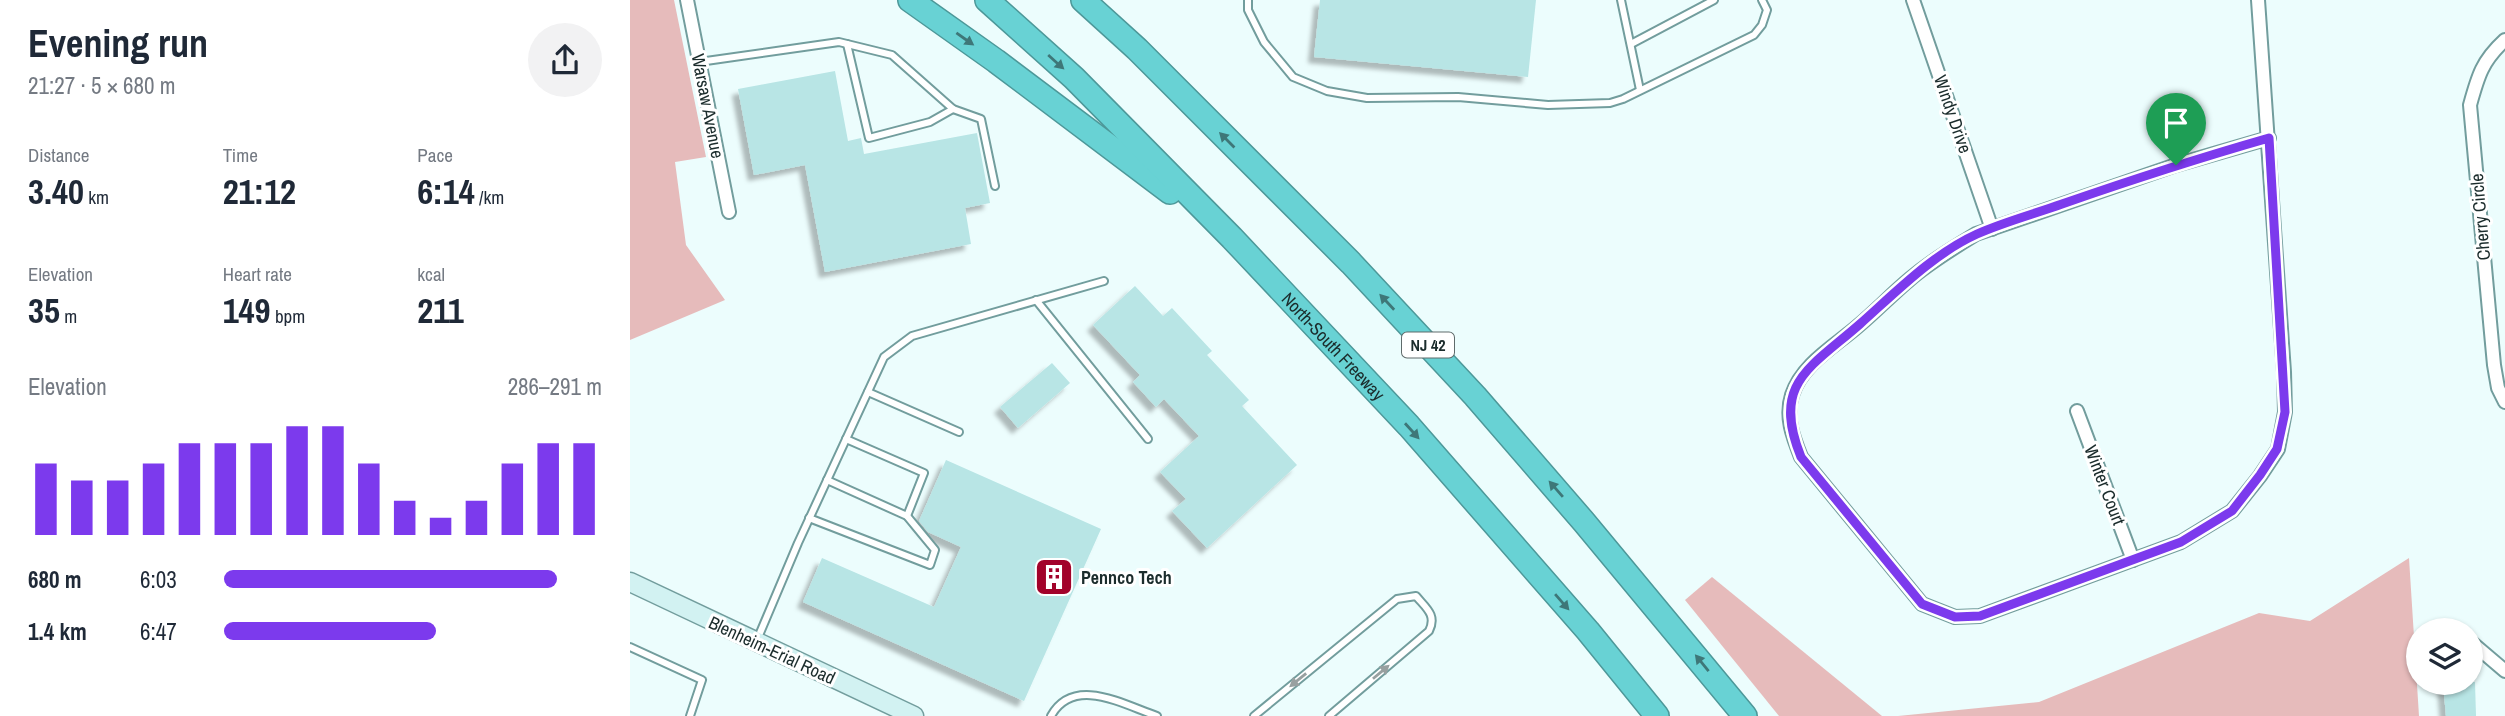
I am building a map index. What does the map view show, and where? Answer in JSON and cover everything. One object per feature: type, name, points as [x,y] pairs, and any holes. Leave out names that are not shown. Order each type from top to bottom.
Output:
[{"type":"highway","points":[[909,0],[996,61],[1231,238]]},
{"type":"highway","name":"North-South Freeway","points":[[987,0],[1074,78],[1231,238],[1409,426],[1588,631],[1657,716]]},
{"type":"highway","name":"NJ 42","points":[[1083,0],[1137,48],[1331,243],[1475,396],[1593,532],[1745,716]]},
{"type":"main road","name":"Blenheim-Erial Road","points":[[630,582],[914,716]]},
{"type":"street","name":"Warsaw Avenue","points":[[687,0],[729,212]]},
{"type":"street","name":"Windy Drive","points":[[1913,0],[1992,229]]},
{"type":"street","points":[[2258,0],[2269,138],[2284,372],[2285,412],[2277,449],[2232,511],[2181,542],[1980,616],[1955,617],[1922,604],[1801,457],[1790,420],[1791,397],[1800,378],[1820,356],[1911,279],[1976,234],[2176,165],[2269,138]]},
{"type":"street","name":"Cherry Circle","points":[[2505,40],[2488,55],[2470,105],[2494,365],[2498,388],[2505,402]]},
{"type":"street","name":"Winter Court","points":[[2077,411],[2133,559]]},
{"type":"street","points":[[2483,652],[2505,671]]},
{"type":"lane","points":[[1248,0],[1248,10],[1264,42],[1293,77],[1327,91],[1367,98],[1458,97],[1548,105],[1610,103],[1754,35],[1762,25],[1767,10],[1762,0]]},
{"type":"lane","points":[[1621,0],[1640,90]]},
{"type":"lane","points":[[1631,44],[1714,0]]},
{"type":"lane","points":[[699,62],[839,42],[892,55],[953,109],[981,120],[995,186]]},
{"type":"lane","points":[[847,44],[869,138],[930,122],[953,109]]},
{"type":"lane","points":[[756,642],[884,357],[912,336],[1104,281]]},
{"type":"lane","points":[[1037,300],[1149,439]]},
{"type":"lane","points":[[868,392],[959,432]]},
{"type":"lane","points":[[846,439],[924,474],[907,516]]},
{"type":"lane","points":[[810,517],[930,565],[935,550],[907,516],[827,480]]},
{"type":"lane","points":[[1254,716],[1397,599],[1416,596],[1432,615],[1433,623],[1429,631],[1329,716]]},
{"type":"lane","points":[[630,647],[702,680],[690,716]]},
{"type":"lane","points":[[1051,716],[1055,709],[1076,695],[1093,694],[1157,716]]},
{"type":"shaded area","points":[[630,0],[674,0],[706,157],[675,162],[686,245],[725,300],[630,340]]},
{"type":"shaded area","points":[[2409,558],[2413,618],[2406,618],[2406,695],[2418,695],[2419,716],[1898,716],[2039,702],[2259,613],[2310,621]]},
{"type":"shaded area","points":[[1712,577],[1882,716],[1779,716],[1685,600]]},
{"type":"building","points":[[1320,0],[1536,0],[1528,77],[1314,57]]},
{"type":"building","points":[[835,71],[848,141],[861,138],[864,154],[977,133],[990,203],[965,208],[971,244],[825,272],[805,165],[754,175],[738,89]]},
{"type":"building","points":[[1135,286],[1163,316],[1172,308],[1212,351],[1207,355],[1249,400],[1242,406],[1297,465],[1207,548],[1172,511],[1186,499],[1160,472],[1199,436],[1164,399],[1156,407],[1133,382],[1140,375],[1093,325]]},
{"type":"building","points":[[1052,363],[1070,383],[1018,428],[1000,407]]},
{"type":"building","name":"Pennco Tech","points":[[946,460],[1101,529],[1024,701],[803,602],[822,558],[934,607],[961,547],[928,532],[919,521]]},
{"type":"building","points":[[2444,695],[2475,695],[2476,716],[2446,716]]},
{"type":"place","name":"Pennco Tech","points":[[1054,577]]},
{"type":"route","points":[[2269,138],[2284,372],[2285,412],[2277,449],[2232,511],[2181,542],[1980,616],[1955,617],[1922,604],[1801,457],[1790,420],[1791,397],[1800,378],[1820,356],[1911,279],[1976,234],[2176,165],[2269,138]]}]
